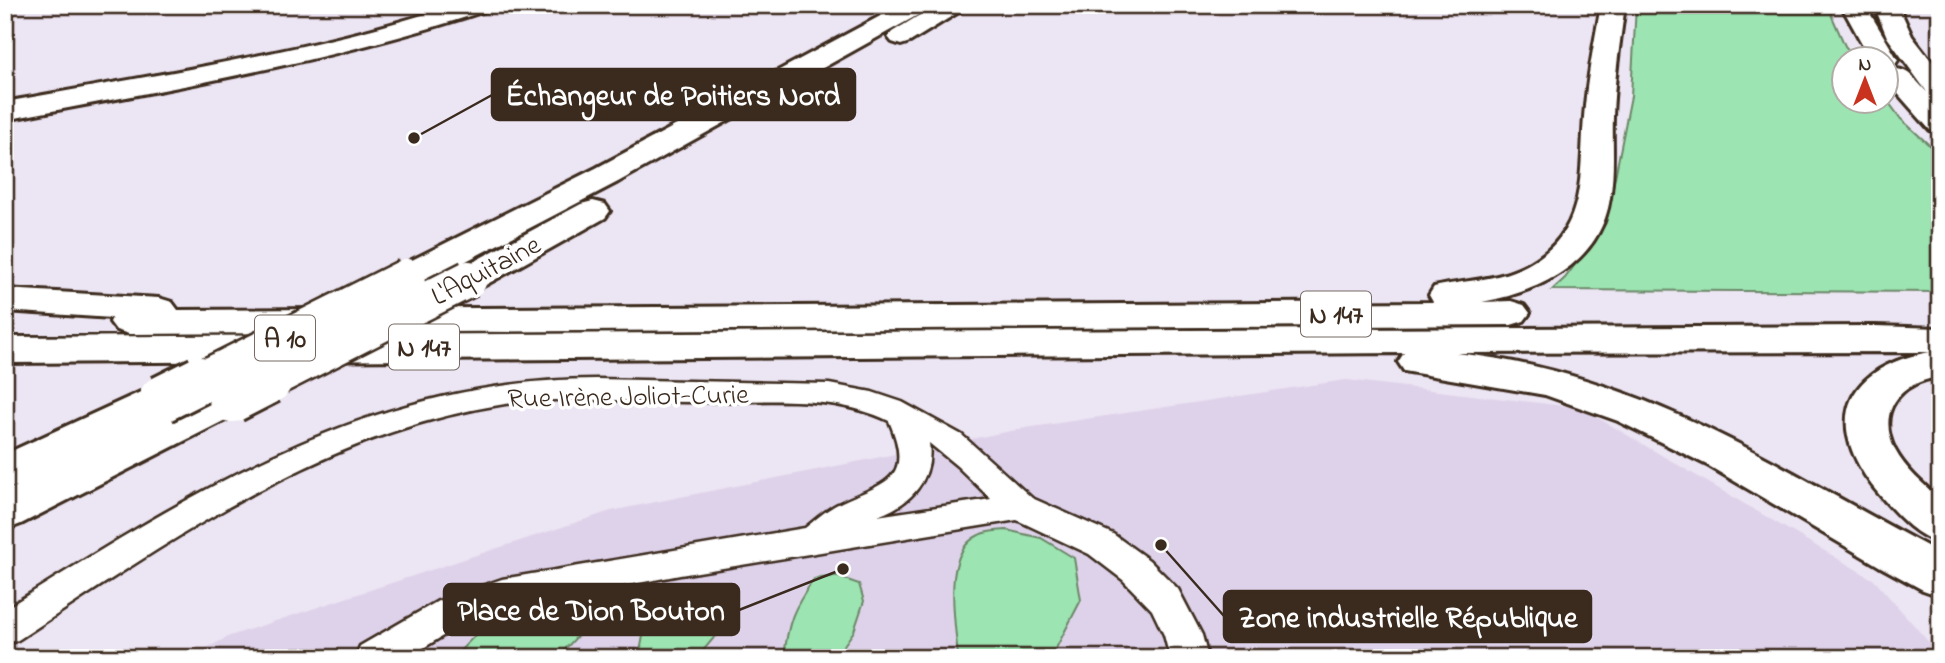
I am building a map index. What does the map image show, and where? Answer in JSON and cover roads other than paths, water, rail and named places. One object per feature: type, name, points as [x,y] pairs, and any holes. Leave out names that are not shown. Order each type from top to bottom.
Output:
[{"type":"main road","points":[[5,104],[416,5]]},
{"type":"main road","points":[[5,111],[235,68],[419,25],[480,5]]},
{"type":"main road","points":[[5,472],[395,278],[597,171],[851,31],[893,5]]},
{"type":"main road","name":"L'Aquitaine","points":[[395,278],[607,175],[919,5]]},
{"type":"main road","name":"L'Aquitaine","points":[[5,512],[468,278],[794,100],[954,5]]},
{"type":"main road","points":[[731,317],[859,305],[1340,300],[1451,295],[1527,279],[1566,256],[1583,230],[1592,207],[1599,106],[1613,5]]},
{"type":"main road","points":[[1853,5],[1877,46]]},
{"type":"main road","points":[[1886,5],[1900,37],[1940,91]]},
{"type":"main road","points":[[1899,79],[1940,124]]},
{"type":"main road","points":[[5,300],[139,309],[581,309],[689,317]]},
{"type":"main road","name":"N 147","points":[[5,323],[689,317],[1828,312],[1940,314]]},
{"type":"main road","name":"N 147","points":[[5,350],[1875,338],[1940,340]]},
{"type":"main road","points":[[843,345],[981,353],[1279,355],[1418,362],[1510,373],[1584,392],[1671,426],[1779,482],[1940,576]]},
{"type":"main road","points":[[1940,364],[1911,369],[1893,377],[1880,387],[1865,418],[1868,438],[1880,462],[1899,488],[1940,525]]},
{"type":"street","name":"Rue Irène Joliot-Curie","points":[[5,629],[188,514],[268,468],[338,437],[383,421],[445,404],[507,394],[561,390],[813,395],[873,402],[928,428],[953,445],[1020,507],[1101,544],[1136,570],[1165,600],[1183,635],[1189,658]]},
{"type":"street","points":[[814,540],[848,514],[878,503],[905,483],[913,470],[916,453],[913,436],[903,417]]},
{"type":"street","points":[[374,658],[451,612],[502,594],[598,574],[1020,507]]},
{"type":"place","name":"Échangeur de Poitiers Nord","points":[[414,138]]},
{"type":"place","name":"Zone industrielle République","points":[[1161,545]]},
{"type":"place","name":"Place de Dion Bouton","points":[[843,569]]}]
